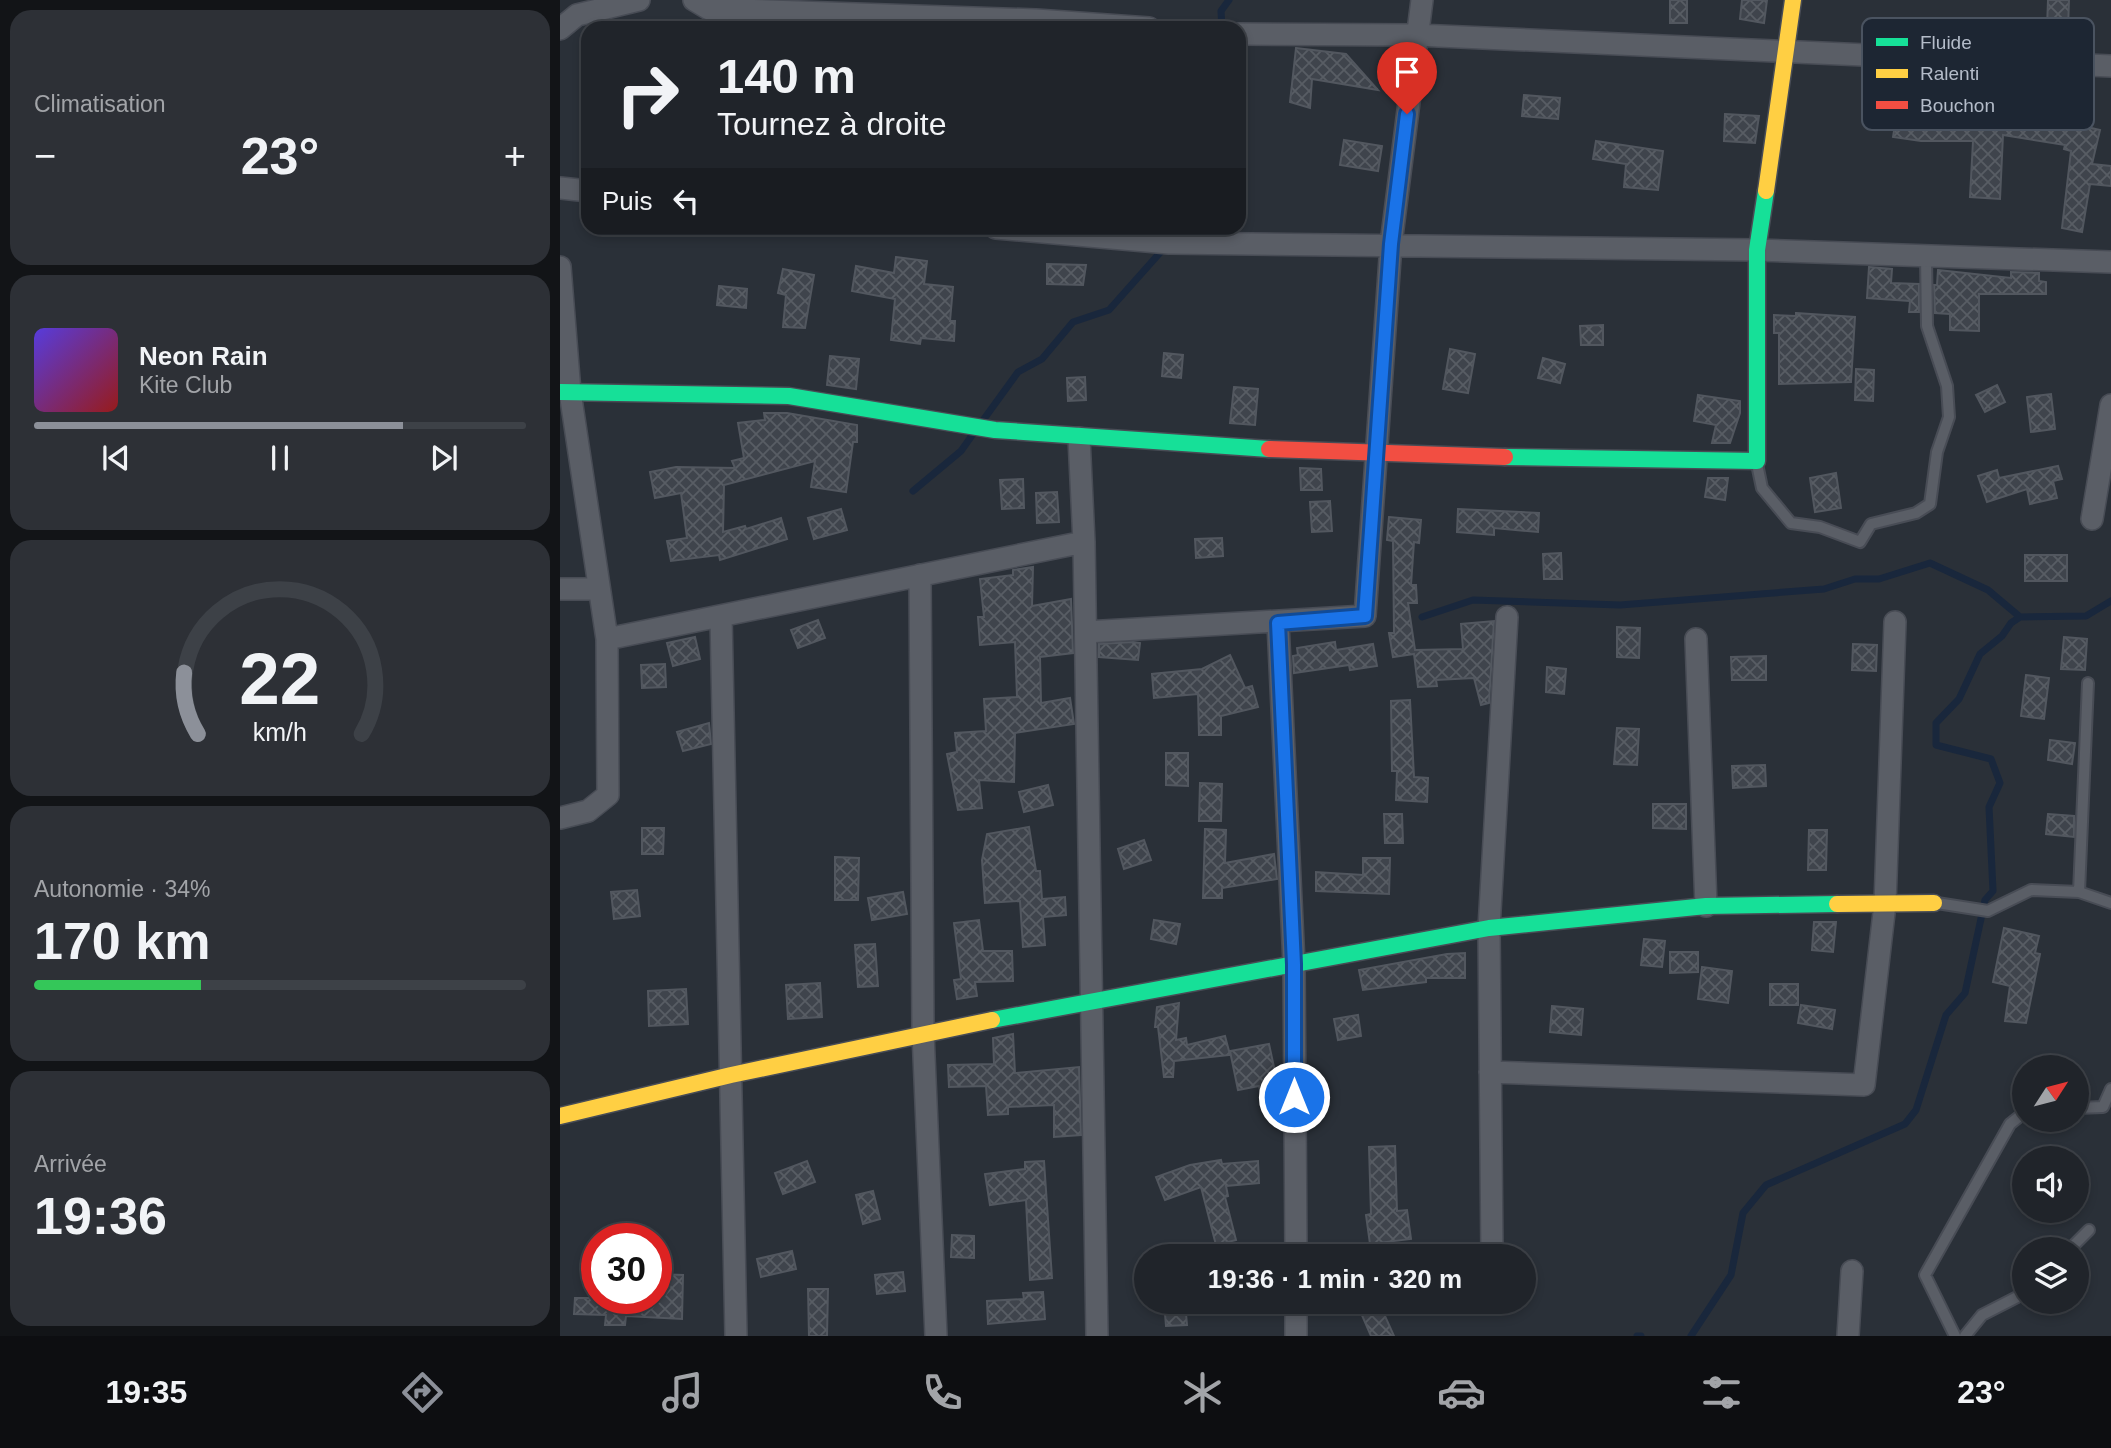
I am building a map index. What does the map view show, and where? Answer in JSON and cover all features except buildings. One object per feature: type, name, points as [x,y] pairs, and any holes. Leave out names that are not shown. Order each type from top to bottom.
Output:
[{"type":"street","points":[[560,29],[577,15],[639,0]]},
{"type":"street","points":[[694,0],[709,9],[1037,10],[1099,21]]},
{"type":"street","points":[[1086,632],[1365,616],[1391,244],[1422,0]]},
{"type":"street","points":[[565,392],[789,396],[995,430],[1079,438],[1376,455],[1757,461],[1757,250],[1793,0]]},
{"type":"street","points":[[1246,34],[1418,35],[1862,55]]},
{"type":"street","points":[[560,188],[581,190]]},
{"type":"street","points":[[1077,235],[1169,243],[1757,250],[2111,262]]},
{"type":"street","points":[[560,267],[565,392],[607,639],[608,795],[588,811],[560,818]]},
{"type":"street","points":[[2092,519],[2108,447],[2111,405]]},
{"type":"street","points":[[1079,438],[1086,632],[1097,1336]]},
{"type":"street","points":[[607,639],[1084,542]]},
{"type":"street","points":[[920,575],[923,1033],[936,1336]]},
{"type":"street","points":[[560,589],[599,589]]},
{"type":"street","points":[[721,616],[736,1336]]},
{"type":"street","points":[[1492,1244],[1489,928],[1507,617]]},
{"type":"street","points":[[1490,1072],[1864,1085],[1885,904],[1895,622]]},
{"type":"street","points":[[1278,623],[1294,964],[1296,1244]]},
{"type":"street","points":[[1696,639],[1706,906]]},
{"type":"street","points":[[560,1116],[923,1033],[1489,928],[1706,906],[1934,903]]},
{"type":"street","points":[[1848,1336],[1852,1271]]},
{"type":"street","points":[[1296,1314],[1296,1336]]},
{"type":"lane","points":[[1757,461],[1762,488],[1791,523],[1820,527],[1860,542],[1871,524],[1916,513],[1930,505],[1937,452],[1949,417],[1947,386],[1927,326],[1926,256]]},
{"type":"lane","points":[[2079,892],[2088,683]]},
{"type":"lane","points":[[1934,903],[1988,911],[2031,890],[2079,892],[2111,903]]},
{"type":"lane","points":[[2090,1108],[2103,1107],[2111,1089]]},
{"type":"lane","points":[[1955,1336],[1926,1275],[2012,1122]]},
{"type":"lane","points":[[2082,1237],[2089,1230]]},
{"type":"lane","points":[[1965,1336],[1982,1315],[2012,1300]]},
{"type":"waterway","points":[[1222,21],[1221,11],[1229,0]]},
{"type":"waterway","points":[[984,419],[1018,372],[1042,359],[1073,322],[1109,310],[1176,235]]},
{"type":"waterway","points":[[913,491],[961,451],[973,434]]},
{"type":"waterway","points":[[1422,617],[1473,600],[1620,605],[1824,589],[1855,579],[1879,579],[1930,563],[1988,590],[2020,617]]},
{"type":"waterway","points":[[1691,1336],[1731,1275],[1743,1213],[1766,1185],[1905,1124],[1916,1110],[1946,1015],[1965,993],[1985,900],[1993,891],[1989,807],[2000,783],[1991,759],[1936,745],[1936,723],[1959,699],[1980,654],[2002,636],[2011,623],[2020,617],[2086,616],[2111,601]]},
{"type":"traffic: fast","points":[[1505,457],[1757,461],[1757,250],[1766,191]]},
{"type":"traffic: fast","points":[[560,392],[789,396],[995,430],[1269,449]]},
{"type":"traffic: fast","points":[[992,1020],[1489,928],[1706,906],[1837,904]]},
{"type":"traffic: slow","points":[[1766,191],[1793,0]]},
{"type":"traffic: slow","points":[[1837,904],[1934,903]]},
{"type":"traffic: slow","points":[[560,1116],[731,1075],[992,1020]]},
{"type":"traffic: jam","points":[[1269,449],[1505,457]]},
{"type":"route","points":[[1294,1097],[1294,964],[1278,623],[1365,616],[1391,244],[1407,114]]}]
